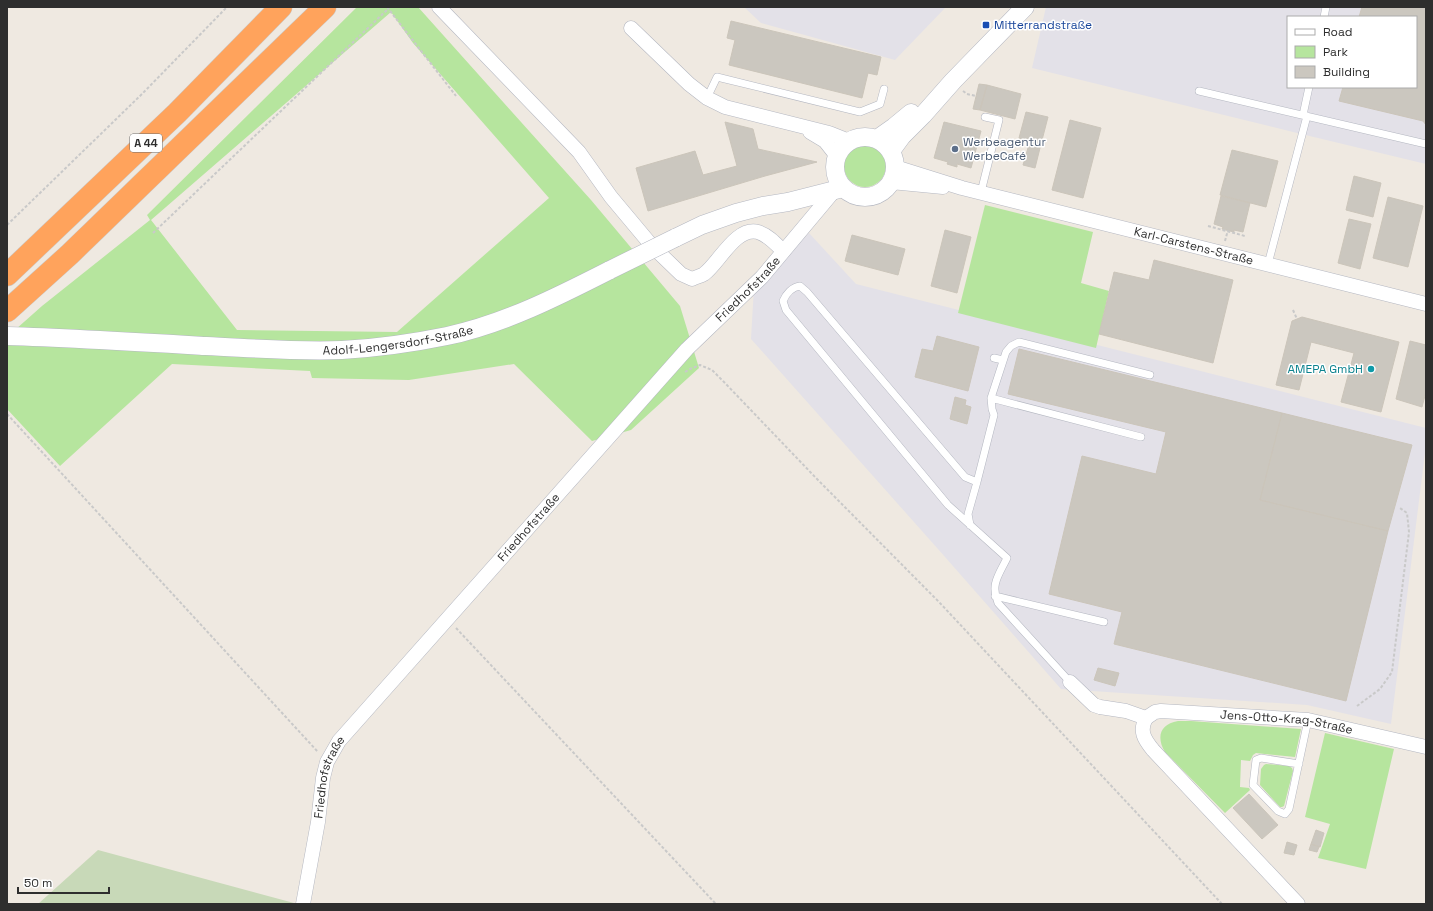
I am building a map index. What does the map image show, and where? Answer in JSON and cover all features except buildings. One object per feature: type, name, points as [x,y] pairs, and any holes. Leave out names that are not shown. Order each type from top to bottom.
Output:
[{"type":"highway","name":"A 44","points":[[7,275],[177,113],[281,7]]},
{"type":"highway","name":"A 44","points":[[7,311],[70,254],[325,7]]},
{"type":"street","points":[[438,7],[579,152],[611,198],[652,246],[681,274],[692,279],[704,275],[740,235],[751,232],[758,232],[768,236],[783,251]]},
{"type":"street","points":[[892,167],[885,144],[877,139],[862,136],[849,141],[841,147],[836,155],[834,164],[837,184],[850,193],[859,197],[868,197],[885,190],[902,136],[923,116],[953,81],[1025,7]]},
{"type":"street","points":[[631,28],[689,84],[707,98],[725,106],[830,133],[849,141]]},
{"type":"street","points":[[877,139],[953,81]]},
{"type":"street","points":[[799,125],[825,141],[836,155]]},
{"type":"street","name":"Karl-Carstens-Straße","points":[[892,167],[931,187],[962,188],[981,192],[1426,304]]},
{"type":"street","name":"Friedhofstraße","points":[[303,904],[318,822],[322,778],[327,762],[339,741],[687,349],[762,277],[837,184]]},
{"type":"street","name":"Adolf-Lengersdorf-Straße","points":[[7,336],[282,350],[342,350],[386,346],[448,336],[484,326],[518,314],[556,297],[702,225],[736,212],[788,202],[837,184]]},
{"type":"street","points":[[1070,682],[1094,705],[1126,711],[1146,718],[1142,729],[1144,739],[1298,904]]},
{"type":"street","name":"Jens-Otto-Krag-Straße","points":[[1146,718],[1155,712],[1161,711],[1308,720],[1426,747]]},
{"type":"lane","points":[[707,98],[717,77],[860,112],[880,104],[884,89]]},
{"type":"lane","points":[[1268,264],[1305,116],[1309,88]]},
{"type":"lane","points":[[1199,91],[1426,144]]},
{"type":"lane","points":[[981,192],[999,120],[985,117]]},
{"type":"lane","points":[[977,482],[965,477],[807,292],[800,286],[796,286],[789,292],[783,301],[786,310],[948,505],[1007,558],[994,589],[998,603],[1070,682]]},
{"type":"lane","points":[[970,525],[968,514],[994,415],[991,398],[1002,360],[1010,346],[1019,342],[1150,376]]},
{"type":"lane","points":[[994,358],[1002,360]]},
{"type":"lane","points":[[991,398],[1141,438]]},
{"type":"lane","points":[[995,596],[1104,622]]},
{"type":"lane","points":[[1299,764],[1261,758],[1256,760],[1253,784],[1278,811],[1285,814],[1288,809],[1299,764],[1308,720]]},
{"type":"path","points":[[7,225],[142,94],[227,7]]},
{"type":"path","points":[[153,233],[388,8],[456,96]]},
{"type":"path","points":[[1208,226],[1245,236]]},
{"type":"path","points":[[1293,310],[1296,319]]},
{"type":"path","points":[[685,373],[690,368],[700,365],[712,370],[939,602],[1222,904]]},
{"type":"path","points":[[7,414],[327,762]]},
{"type":"path","points":[[1357,706],[1380,689],[1392,672],[1409,532],[1407,513],[1400,508]]},
{"type":"path","points":[[448,620],[716,904]]},
{"type":"shaded area","points":[[744,7],[946,7],[895,60],[761,23]]},
{"type":"shaded area","points":[[1046,7],[1426,7],[1426,164],[1032,68]]},
{"type":"shaded area","points":[[809,233],[856,284],[1426,428],[1426,445],[1391,724],[1307,705],[1061,689],[751,339],[754,287]]},
{"type":"green space","points":[[357,7],[418,7],[591,200],[680,306],[699,368],[631,430],[592,441],[514,364],[409,380],[312,378],[310,371],[172,364],[60,466],[7,409],[7,337],[42,306],[150,220],[147,215]],"holes":[[[391,12],[413,43],[549,198],[397,332],[237,330],[151,220]]]},
{"type":"green space","points":[[861,145],[869,145],[877,148],[883,154],[886,166],[883,178],[877,184],[869,187],[861,187],[853,184],[847,178],[844,170],[844,162],[847,154],[853,148]]},
{"type":"green space","points":[[985,205],[1093,232],[1081,283],[1109,291],[1096,348],[958,313]]},
{"type":"green space","points":[[1178,721],[1301,729],[1295,757],[1256,753],[1250,761],[1241,760],[1240,787],[1249,788],[1250,790],[1225,813],[1165,752],[1160,736],[1161,732],[1167,725]]},
{"type":"green space","points":[[1325,733],[1394,749],[1366,869],[1318,858],[1330,824],[1305,817]]},
{"type":"green space","points":[[1266,764],[1289,766],[1292,768],[1293,771],[1284,806],[1282,807],[1280,807],[1260,785],[1261,769]]},
{"type":"green space","points":[[98,850],[294,903],[294,904],[38,904]]},
{"type":"place","name":"Mitterrandstraße","points":[[986,25]]},
{"type":"place","name":"Werbeagentur WerbeCafé","points":[[955,149]]},
{"type":"place","name":"AMEPA GmbH","points":[[1371,369]]}]
